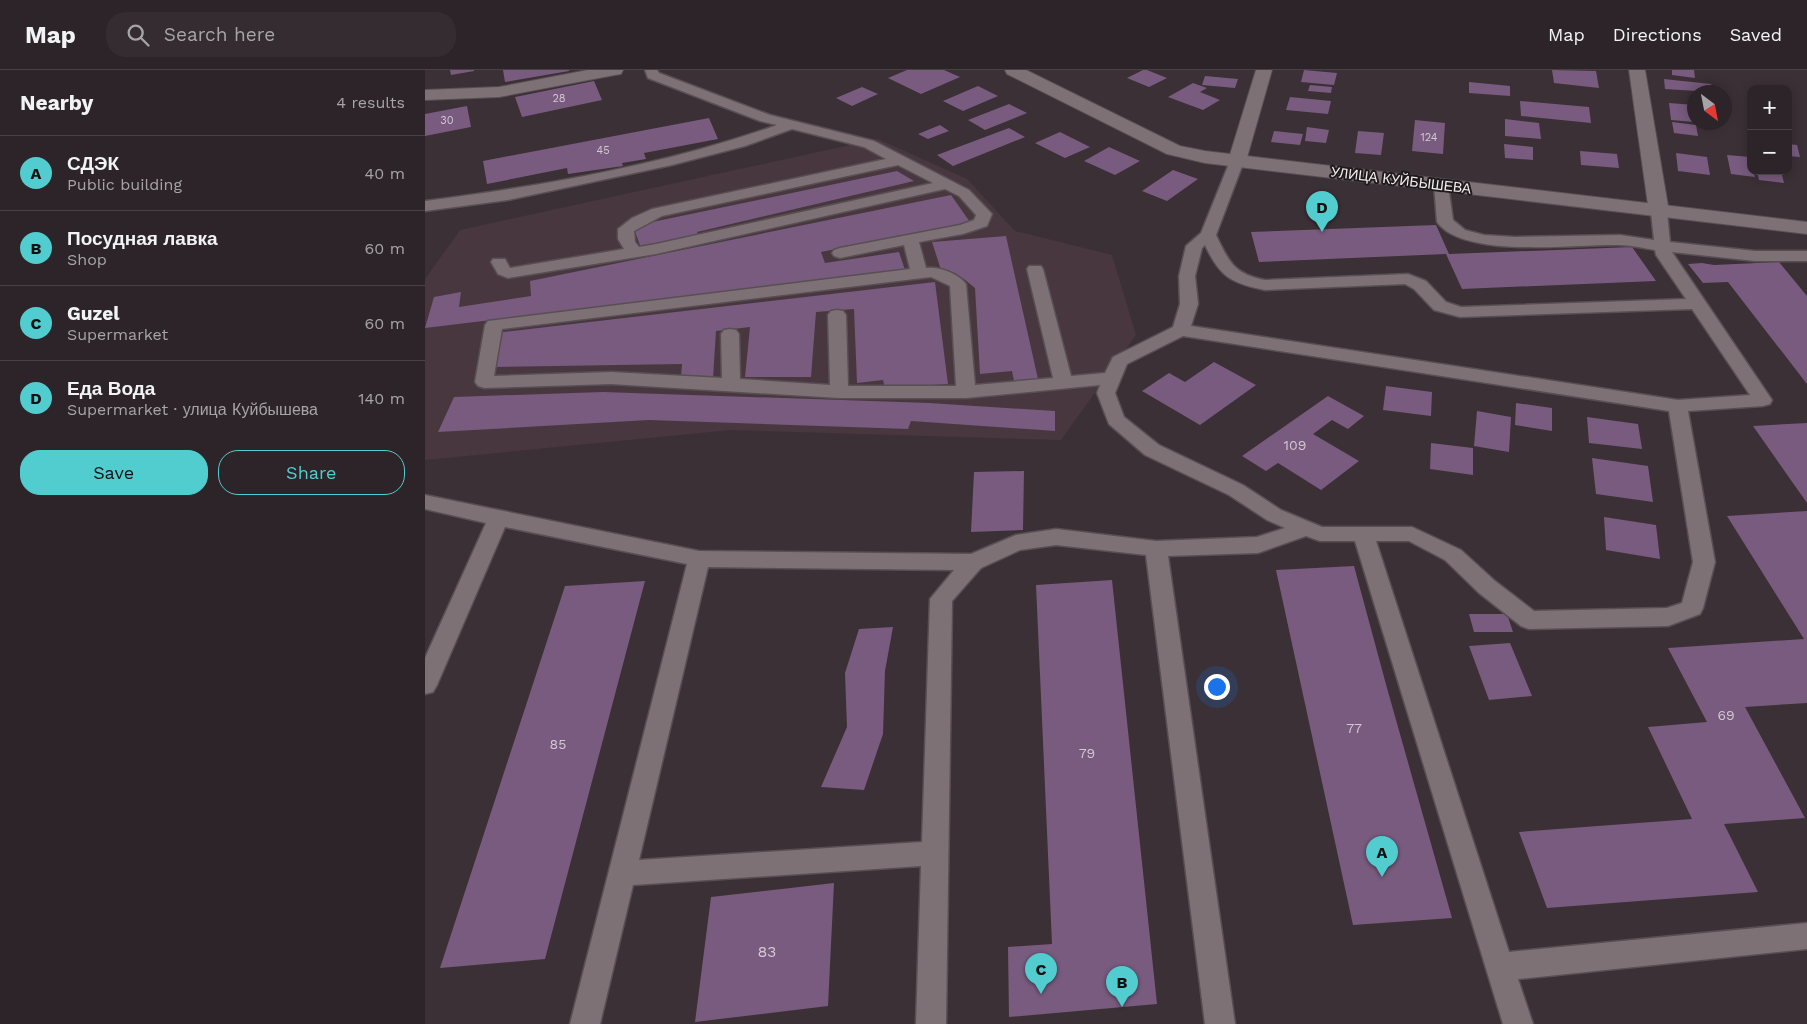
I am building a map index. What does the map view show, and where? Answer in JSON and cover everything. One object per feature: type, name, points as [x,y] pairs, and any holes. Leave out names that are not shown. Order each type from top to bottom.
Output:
[{"type":"main road","points":[[425,95],[499,92],[615,70]]},
{"type":"main road","name":"УЛИЦА КУЙБЫШЕВА","points":[[1013,70],[1174,150],[1205,157],[1807,228]]},
{"type":"main road","points":[[1237,160],[1264,70]]},
{"type":"main road","points":[[1637,70],[1659,212]]},
{"type":"lane","points":[[651,70],[653,75],[765,118],[869,144],[965,193],[984,214],[981,223],[963,229],[840,253]]},
{"type":"lane","points":[[425,206],[508,195],[672,161],[741,143],[790,125]]},
{"type":"lane","points":[[635,252],[628,246],[625,239],[626,230],[638,221],[657,212],[901,160]]},
{"type":"lane","points":[[1181,330],[1189,304],[1187,276],[1194,246],[1209,235],[1237,160]]},
{"type":"lane","points":[[499,262],[504,271],[508,273],[635,252],[948,184]]},
{"type":"lane","points":[[1441,185],[1445,222],[1459,233],[1483,240],[1515,242],[1620,240],[1713,253],[1755,256],[1807,256],[1807,260]]},
{"type":"lane","points":[[1659,212],[1664,255],[1763,400],[1678,406],[1181,330],[1119,361],[1106,393],[1116,420],[1152,450],[1236,490],[1274,515],[1320,534],[1412,534],[1453,555],[1487,587],[1529,620],[1668,617],[1693,608],[1704,562],[1678,406]]},
{"type":"lane","points":[[1209,235],[1226,271],[1242,281],[1265,285],[1408,279],[1420,286],[1440,306],[1460,312],[1697,304]]},
{"type":"lane","points":[[910,240],[921,274]]},
{"type":"lane","points":[[1035,270],[1063,382]]},
{"type":"lane","points":[[966,392],[958,284],[932,272],[494,325],[484,382],[611,378],[839,392],[966,392],[1112,378]]},
{"type":"lane","points":[[837,315],[839,392]]},
{"type":"lane","points":[[730,334],[731,384]]},
{"type":"lane","points":[[425,502],[699,559],[973,562],[1016,543],[1056,537],[1156,549],[1258,545],[1307,528]]},
{"type":"lane","points":[[425,685],[498,518]]},
{"type":"lane","points":[[1363,534],[1518,1024]]},
{"type":"lane","points":[[1156,549],[1220,1024]]},
{"type":"lane","points":[[585,1024],[699,559]]},
{"type":"lane","points":[[931,1024],[941,599],[973,562]]},
{"type":"lane","points":[[623,873],[934,853]]},
{"type":"lane","points":[[1499,967],[1807,936]]},
{"type":"shaded area","points":[[878,139],[967,179],[1015,231],[1112,255],[1136,335],[1061,440],[731,430],[425,460],[425,279],[460,230]]},
{"type":"building","points":[[450,70],[474,70],[474,71],[451,75]]},
{"type":"building","points":[[503,70],[569,70],[569,71],[505,82]]},
{"type":"building","points":[[907,70],[944,70],[960,77],[921,94],[888,78]]},
{"type":"building","points":[[1143,70],[1167,78],[1149,87],[1127,78]]},
{"type":"building","points":[[1304,70],[1337,73],[1334,85],[1301,82]]},
{"type":"building","points":[[1552,70],[1596,71],[1599,88],[1554,83]]},
{"type":"building","points":[[1672,70],[1694,70],[1695,78],[1672,75]]},
{"type":"building","points":[[1205,76],[1238,79],[1235,88],[1202,85]]},
{"type":"building","points":[[1664,79],[1711,85],[1687,85],[1687,90],[1665,89]]},
{"type":"building","points":[[594,81],[602,100],[522,117],[515,97]]},
{"type":"building","points":[[1469,82],[1510,86],[1510,96],[1469,93]]},
{"type":"building","points":[[1193,83],[1207,88],[1200,92],[1220,100],[1203,110],[1168,97]]},
{"type":"building","points":[[1310,85],[1332,87],[1331,93],[1308,91]]},
{"type":"building","points":[[978,86],[998,96],[963,111],[943,101]]},
{"type":"building","points":[[862,87],[878,94],[852,106],[836,98]]},
{"type":"building","points":[[1290,97],[1331,101],[1328,114],[1286,110]]},
{"type":"building","points":[[1520,101],[1589,107],[1591,123],[1521,116]]},
{"type":"building","points":[[1669,103],[1687,104],[1687,121],[1671,120]]},
{"type":"building","points":[[1009,104],[1027,113],[985,130],[968,120]]},
{"type":"building","points":[[467,106],[471,127],[425,136],[425,114]]},
{"type":"building","points":[[709,118],[718,139],[644,153],[646,159],[622,163],[623,166],[568,174],[567,168],[487,184],[483,161]]},
{"type":"building","points":[[1505,119],[1539,123],[1541,139],[1505,136]]},
{"type":"building","points":[[1415,120],[1445,123],[1443,154],[1412,151]]},
{"type":"building","points":[[1672,122],[1687,124],[1687,130],[1697,130],[1698,136],[1674,133]]},
{"type":"building","points":[[940,125],[949,131],[928,139],[918,134]]},
{"type":"building","points":[[1307,127],[1329,130],[1326,143],[1305,141]]},
{"type":"building","points":[[1009,128],[1025,137],[953,166],[937,155]]},
{"type":"building","points":[[1274,131],[1303,134],[1300,145],[1271,142]]},
{"type":"building","points":[[1358,131],[1384,133],[1381,155],[1355,153]]},
{"type":"building","points":[[1060,132],[1090,147],[1065,158],[1035,143]]},
{"type":"building","points":[[1504,144],[1533,147],[1533,160],[1505,158]]},
{"type":"building","points":[[1792,144],[1797,145],[1800,157],[1792,156]]},
{"type":"building","points":[[1109,147],[1140,161],[1115,175],[1084,161]]},
{"type":"building","points":[[1580,151],[1617,154],[1619,168],[1581,165]]},
{"type":"building","points":[[1676,153],[1707,157],[1710,175],[1678,171]]},
{"type":"building","points":[[1727,155],[1747,157],[1747,175],[1754,175],[1755,177],[1731,174]]},
{"type":"building","points":[[1173,170],[1198,179],[1167,201],[1142,191]]},
{"type":"building","points":[[897,171],[914,181],[697,232],[699,236],[641,248],[633,226]]},
{"type":"building","points":[[1758,175],[1782,175],[1784,183],[1759,180]]},
{"type":"building","points":[[951,195],[970,222],[821,252],[825,263],[899,252],[905,270],[425,328],[434,297],[461,292],[459,307],[531,296],[530,281]]},
{"type":"building","points":[[1436,225],[1449,254],[1632,247],[1656,281],[1462,289],[1446,254],[1259,262],[1251,232]]},
{"type":"building","points":[[1006,236],[1038,379],[1014,381],[1012,371],[980,374],[975,288],[964,279],[941,270],[932,242]]},
{"type":"building","points":[[1779,262],[1807,296],[1807,384],[1728,282],[1703,283],[1688,264],[1702,263],[1714,265]]},
{"type":"building","points":[[935,282],[948,384],[885,388],[883,380],[857,383],[854,309],[816,312],[811,377],[745,377],[750,327],[716,331],[713,378],[681,377],[682,364],[490,367],[503,332]]},
{"type":"building","points":[[1214,362],[1256,385],[1200,425],[1142,391],[1169,373],[1185,382]]},
{"type":"building","points":[[1386,386],[1432,392],[1431,416],[1383,410]]},
{"type":"building","points":[[603,392],[929,403],[1055,411],[1055,431],[911,421],[908,429],[649,420],[438,432],[454,397]]},
{"type":"building","points":[[1328,396],[1364,416],[1348,429],[1332,420],[1313,434],[1359,461],[1321,490],[1278,463],[1266,471],[1242,456]]},
{"type":"building","points":[[1516,403],[1552,408],[1552,431],[1515,425]]},
{"type":"building","points":[[1477,411],[1511,417],[1509,452],[1474,446]]},
{"type":"building","points":[[1587,417],[1638,424],[1642,449],[1589,443]]},
{"type":"building","points":[[1807,423],[1807,503],[1753,426]]},
{"type":"building","points":[[1431,443],[1473,448],[1473,475],[1430,469]]},
{"type":"building","points":[[1592,458],[1648,466],[1653,502],[1596,494]]},
{"type":"building","points":[[1024,471],[1023,530],[971,532],[974,472]]},
{"type":"building","points":[[1807,511],[1807,703],[1745,707],[1805,818],[1724,824],[1758,892],[1547,908],[1519,832],[1692,819],[1648,727],[1707,722],[1668,648],[1804,639],[1727,516]]},
{"type":"building","points":[[1604,517],[1656,525],[1660,559],[1606,550]]},
{"type":"building","points":[[1354,566],[1452,918],[1353,925],[1276,570]]},
{"type":"building","points":[[1112,580],[1157,1004],[1009,1017],[1008,947],[1052,944],[1036,585]]},
{"type":"building","points":[[645,581],[545,959],[440,968],[565,586]]},
{"type":"building","points":[[1469,614],[1507,614],[1513,632],[1474,632]]},
{"type":"building","points":[[893,627],[885,671],[883,734],[864,790],[821,787],[847,727],[845,673],[859,629]]},
{"type":"building","points":[[1510,643],[1532,696],[1489,700],[1469,646]]},
{"type":"building","points":[[834,883],[828,1006],[695,1022],[711,897]]},
{"type":"place","name":"Еда Вода","points":[[1322,232]]},
{"type":"place","name":"СДЭК","points":[[1382,877]]},
{"type":"place","name":"Guzel","points":[[1041,994]]},
{"type":"place","name":"Посудная лавка","points":[[1122,1007]]}]
